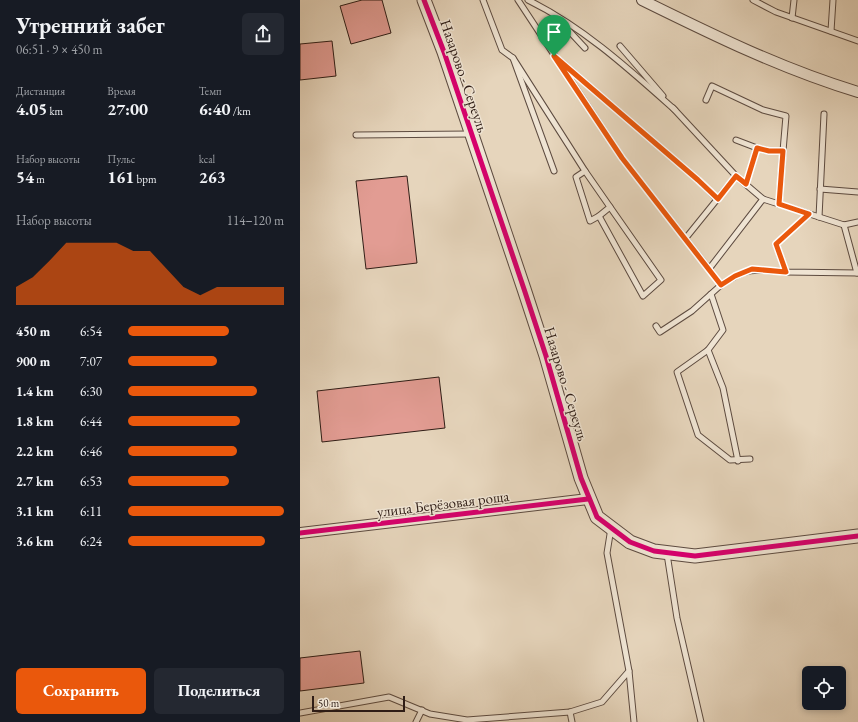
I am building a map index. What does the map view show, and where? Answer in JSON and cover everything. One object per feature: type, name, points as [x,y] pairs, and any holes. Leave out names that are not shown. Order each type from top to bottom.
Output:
[{"type":"street","name":"Назарово - Сереуль","points":[[424,0],[444,52],[546,356],[588,499],[597,517],[630,542],[654,551],[694,556],[858,536]]},
{"type":"street","points":[[642,0],[728,42],[816,80],[858,92]]},
{"type":"street","name":"улица Берёзовая роща","points":[[300,533],[588,499]]},
{"type":"lane","points":[[483,0],[502,50],[513,58],[585,171],[661,280],[643,296],[598,216]]},
{"type":"lane","points":[[518,0],[622,158],[721,285]]},
{"type":"lane","points":[[528,0],[550,11],[609,52],[675,110]]},
{"type":"lane","points":[[792,18],[794,0]]},
{"type":"lane","points":[[831,32],[833,0]]},
{"type":"lane","points":[[756,1],[776,12],[858,41]]},
{"type":"lane","points":[[550,11],[584,48]]},
{"type":"lane","points":[[620,46],[675,110],[736,176],[763,199],[844,225],[858,222]]},
{"type":"lane","points":[[554,56],[718,199]]},
{"type":"lane","points":[[513,58],[554,171]]},
{"type":"lane","points":[[706,100],[712,86],[763,110],[786,116],[779,204]]},
{"type":"lane","points":[[819,217],[824,114]]},
{"type":"lane","points":[[356,135],[471,134]]},
{"type":"lane","points":[[736,140],[769,151],[783,151]]},
{"type":"lane","points":[[746,184],[757,148]]},
{"type":"lane","points":[[585,171],[576,177],[590,221],[610,207]]},
{"type":"lane","points":[[685,239],[736,176]]},
{"type":"lane","points":[[820,189],[858,192]]},
{"type":"lane","points":[[709,269],[763,199]]},
{"type":"lane","points":[[786,272],[776,244],[809,214]]},
{"type":"lane","points":[[656,326],[660,332],[692,310],[721,285],[735,276],[752,269],[786,272],[858,273],[844,225]]},
{"type":"lane","points":[[711,294],[723,330],[708,350],[677,372],[698,435],[730,460],[750,459]]},
{"type":"lane","points":[[708,350],[723,388],[738,460]]},
{"type":"lane","points":[[612,528],[607,553],[629,671],[634,722]]},
{"type":"lane","points":[[666,553],[677,618],[701,722]]},
{"type":"lane","points":[[300,713],[389,697],[430,714],[467,720],[570,712],[602,702],[629,671]]},
{"type":"lane","points":[[416,722],[422,710]]},
{"type":"lane","points":[[570,712],[572,722]]},
{"type":"building","points":[[362,0],[382,0],[391,33],[351,44],[340,6]]},
{"type":"building","points":[[332,41],[336,76],[300,80],[300,44]]},
{"type":"building","points":[[407,176],[417,263],[366,269],[356,181]]},
{"type":"building","points":[[439,377],[445,428],[322,442],[317,391]]},
{"type":"building","points":[[360,651],[364,683],[300,691],[300,658]]},
{"type":"cycle path","points":[[424,0],[444,52],[524,289],[546,356],[581,478],[597,517],[630,542],[654,551],[695,556],[858,536]]},
{"type":"cycle path","points":[[300,533],[588,499]]},
{"type":"route","points":[[554,56],[718,199],[736,176],[746,184],[757,148],[769,151],[783,151],[779,204],[809,214],[776,244],[786,272],[752,269],[735,276],[721,285],[622,158],[554,56]]}]
